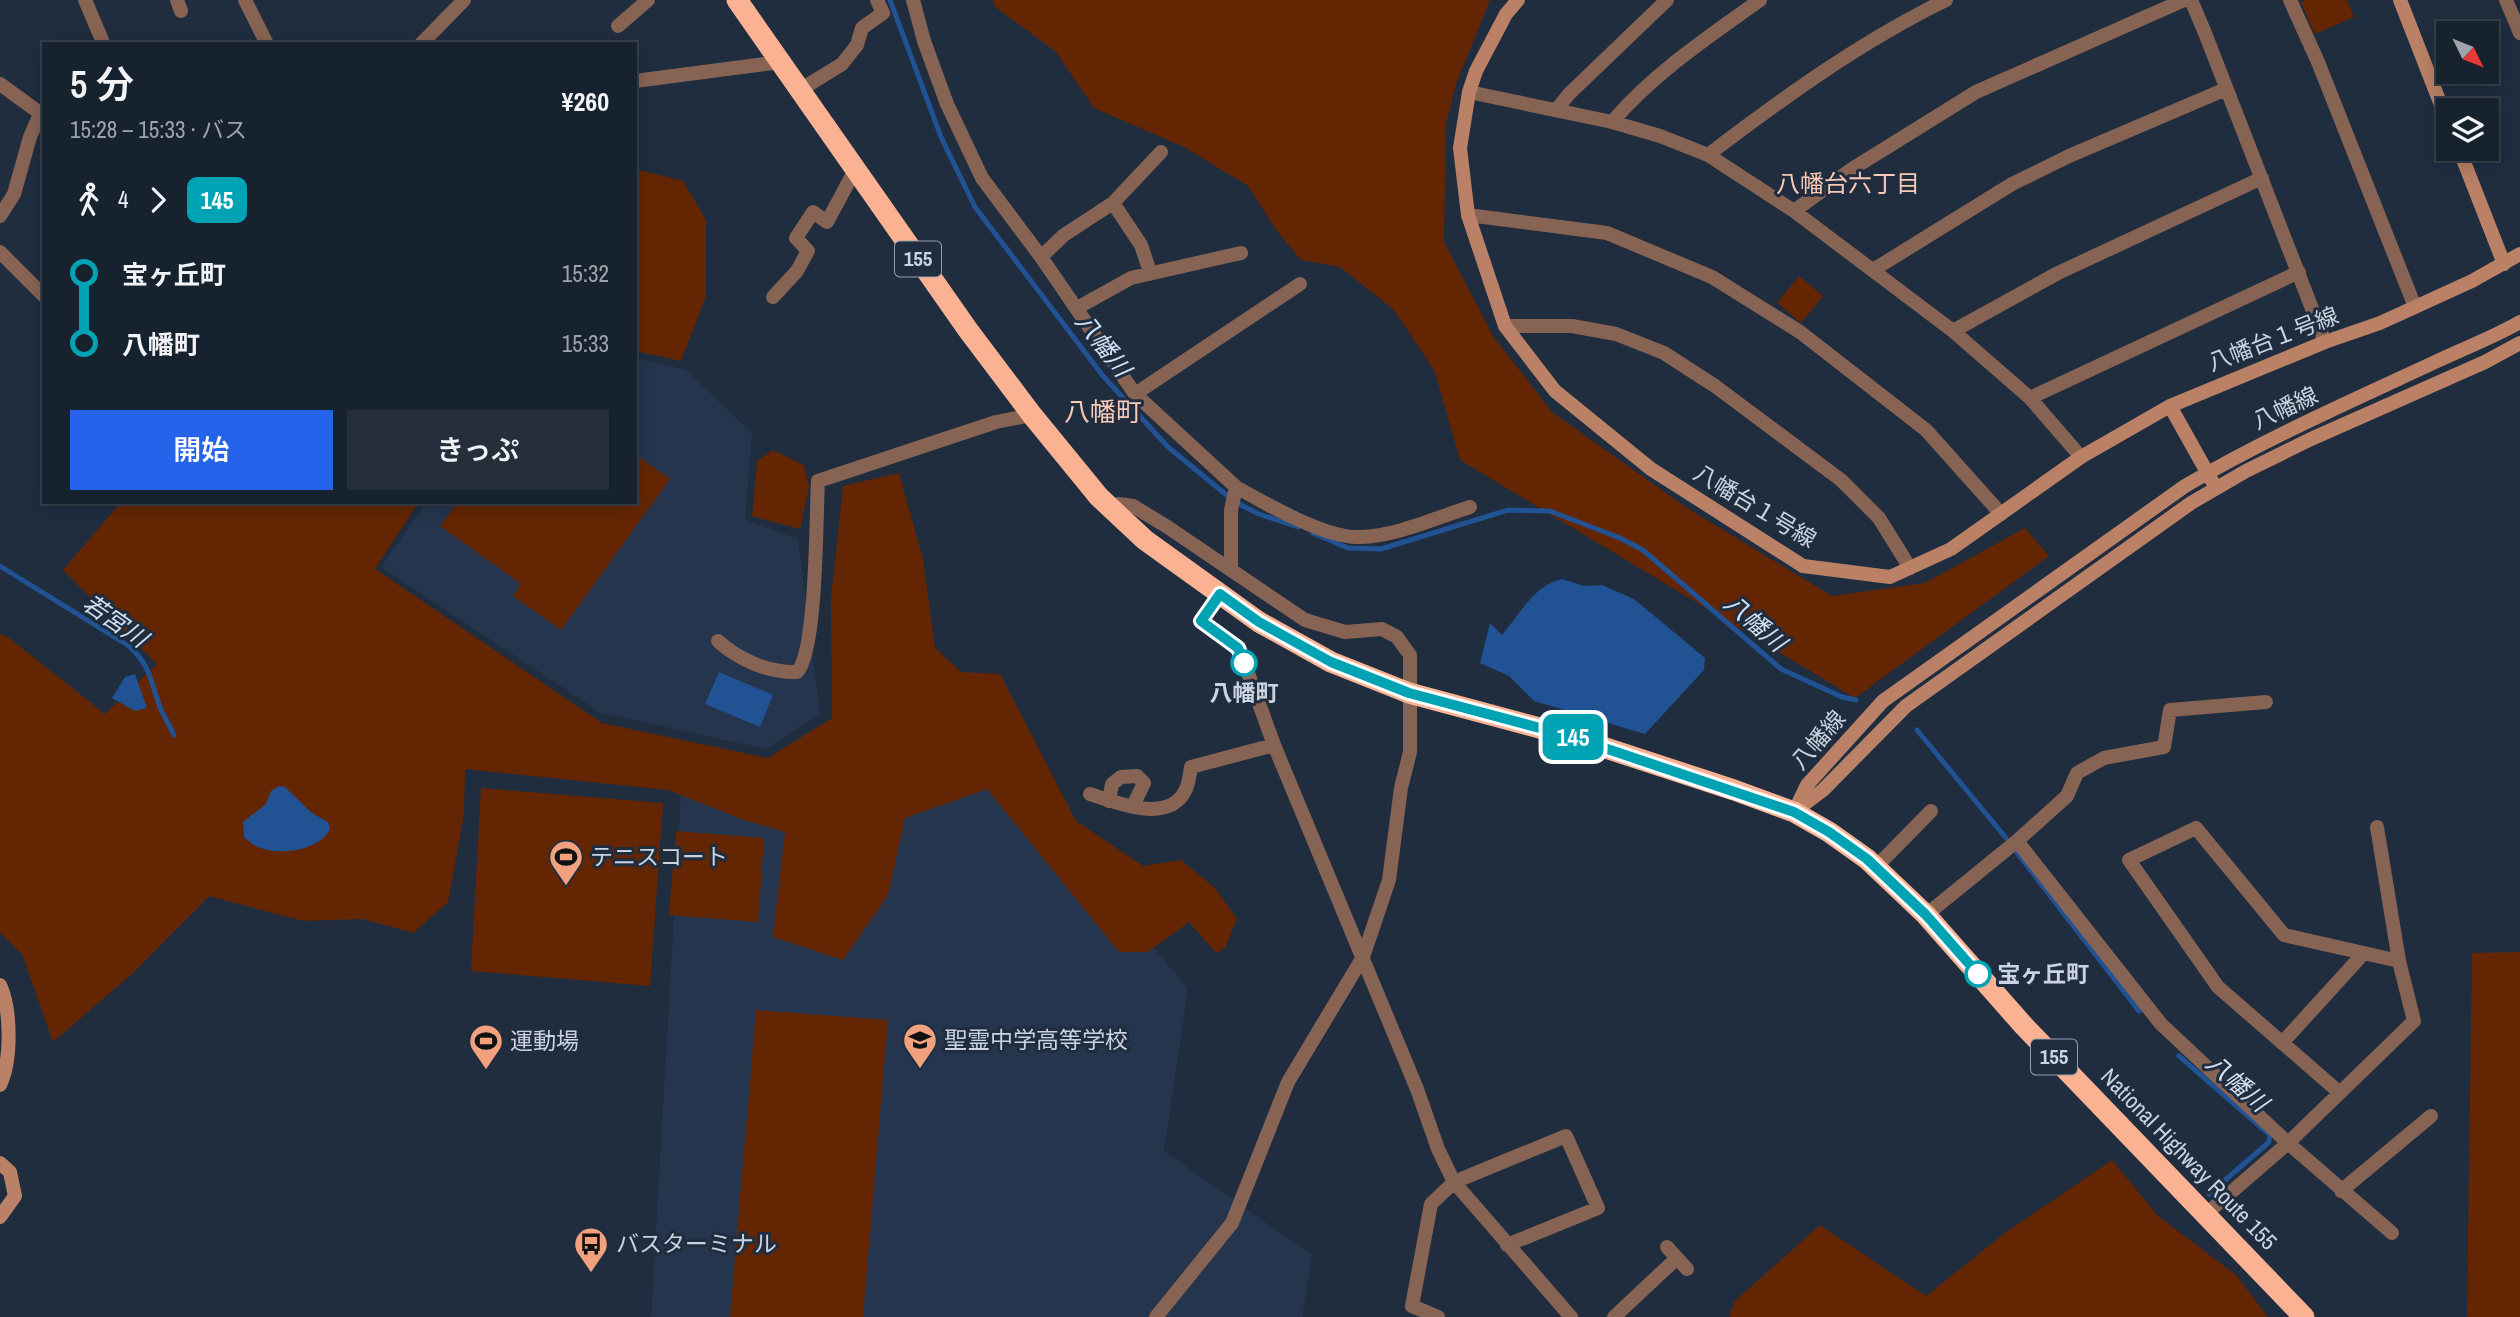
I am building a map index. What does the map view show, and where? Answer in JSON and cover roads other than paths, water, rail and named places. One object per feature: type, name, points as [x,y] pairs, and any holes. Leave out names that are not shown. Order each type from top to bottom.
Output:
[{"type":"highway","name":"National Highway Route 155","points":[[737,0],[968,330],[1032,415],[1111,508],[1146,540],[1259,622],[1331,662],[1409,693],[1566,735],[1794,812],[1829,832],[1876,867],[1926,915],[2024,1026],[2304,1317]]},
{"type":"street","points":[[85,0],[102,40]]},
{"type":"street","points":[[246,0],[266,42]]},
{"type":"street","points":[[423,42],[464,0]]},
{"type":"street","points":[[618,26],[648,0]]},
{"type":"street","points":[[913,0],[923,41],[947,104],[982,178],[1041,257],[1135,394],[1235,490],[1267,506],[1346,537],[1392,532],[1470,507]]},
{"type":"street","name":"八幡台１号線","points":[[1518,0],[1506,14],[1489,44],[1469,92],[1460,148],[1468,215],[1504,326],[1555,391],[1640,460],[1803,566],[1890,577],[1951,549],[2081,457],[2170,406],[2325,342],[2380,323],[2520,254]]},
{"type":"street","points":[[1557,109],[1569,94],[1667,0]]},
{"type":"street","points":[[1612,122],[1626,106],[1693,47],[1759,0]]},
{"type":"street","points":[[1707,155],[1775,103],[1847,56],[1945,0]]},
{"type":"street","points":[[1794,211],[1852,169],[1976,92],[2185,0]]},
{"type":"street","points":[[2191,0],[2325,342]]},
{"type":"street","points":[[2290,0],[2318,62],[2415,307]]},
{"type":"street","points":[[2400,0],[2438,98]]},
{"type":"street","points":[[2506,0],[2520,33]]},
{"type":"street","points":[[800,90],[842,64],[857,46],[862,28],[883,13],[882,1]]},
{"type":"street","points":[[637,81],[780,62]]},
{"type":"street","points":[[0,84],[42,115],[30,137],[14,194],[0,216]]},
{"type":"street","points":[[1873,270],[2012,184],[2069,156],[2226,89]]},
{"type":"street","points":[[1469,92],[1612,122],[1660,136],[1707,155],[1794,211],[1952,331],[2029,398],[2081,457]]},
{"type":"street","points":[[1041,257],[1064,235],[1114,203],[1161,152]]},
{"type":"street","points":[[2464,161],[2504,264]]},
{"type":"street","points":[[773,297],[797,271],[808,251],[796,238],[813,212],[827,222],[855,170]]},
{"type":"street","points":[[1952,331],[2058,273],[2262,178]]},
{"type":"street","points":[[1114,203],[1141,245],[1150,272]]},
{"type":"street","points":[[1468,215],[1606,233],[1712,277],[1800,332],[1926,430],[2001,514]]},
{"type":"street","points":[[0,252],[42,294]]},
{"type":"street","points":[[1077,308],[1130,278],[1241,253]]},
{"type":"street","points":[[2029,398],[2299,272]]},
{"type":"street","points":[[1135,394],[1300,284]]},
{"type":"street","name":"八幡線","points":[[1794,812],[1807,785],[1883,701],[2114,535],[2208,473],[2309,420],[2520,322]]},
{"type":"street","points":[[1504,326],[1572,326],[1616,334],[1664,353],[1724,393],[1841,480],[1879,518],[1910,568]]},
{"type":"street","name":"八幡線","points":[[1794,812],[1823,790],[1906,706],[2140,538],[2217,488],[2344,423],[2485,362],[2520,343]]},
{"type":"street","points":[[2170,406],[2217,488]]},
{"type":"street","points":[[718,641],[734,656],[782,673],[797,672],[803,666],[807,653],[813,586],[818,481],[996,422],[1032,415]]},
{"type":"street","points":[[1231,569],[1231,510],[1235,490]]},
{"type":"street","points":[[1111,508],[1118,504],[1133,506],[1306,620],[1345,632],[1382,629],[1397,637],[1410,655],[1410,752],[1401,788],[1390,880],[1363,957],[1288,1082],[1232,1223],[1156,1317]]},
{"type":"street","points":[[1220,594],[1201,621],[1238,648],[1275,745],[1417,1089],[1438,1149],[1454,1182],[1572,1317]]},
{"type":"street","points":[[1926,915],[2017,841],[2067,796],[2077,773],[2104,758],[2164,747],[2170,710],[2266,702]]},
{"type":"street","points":[[1090,794],[1109,801],[1157,810],[1174,803],[1185,791],[1191,767],[1275,745]]},
{"type":"street","points":[[1109,801],[1112,784],[1122,777],[1138,776],[1144,783],[1133,806]]},
{"type":"street","points":[[1876,867],[1931,811]]},
{"type":"street","points":[[2206,1214],[2288,1143],[2414,1021],[2399,961],[2377,827]]},
{"type":"street","points":[[2340,1093],[2218,987],[2129,860],[2196,828],[2284,935],[2399,961]]},
{"type":"street","points":[[2017,841],[2161,1024],[2341,1191],[2392,1233]]},
{"type":"street","points":[[2282,1043],[2364,953]]},
{"type":"street","points":[[0,985],[7,999],[8,1054],[0,1085]]},
{"type":"street","points":[[2341,1191],[2431,1116]]},
{"type":"street","points":[[1438,1317],[1412,1306],[1431,1204],[1454,1182],[1566,1136],[1598,1208],[1507,1245]]},
{"type":"street","points":[[0,1163],[10,1172],[15,1196],[0,1217]]},
{"type":"street","points":[[1614,1317],[1672,1252],[1687,1269]]},
{"type":"water","points":[[1562,579],[1584,586],[1602,585],[1634,599],[1705,658],[1704,670],[1645,734],[1534,701],[1509,676],[1480,663],[1490,623],[1502,635],[1536,594],[1552,582]]},
{"type":"water","points":[[719,672],[773,695],[760,727],[705,704]]},
{"type":"water","points":[[135,674],[147,708],[135,711],[112,698],[125,677]]},
{"type":"water","points":[[279,786],[285,787],[312,813],[328,822],[330,829],[325,836],[308,847],[287,851],[267,850],[244,837],[243,822],[266,804],[271,791]]},
{"type":"waterway","name":"八幡川","points":[[890,0],[941,137],[975,207],[1103,376],[1168,447],[1235,502],[1259,514],[1298,527]]},
{"type":"waterway","points":[[1313,533],[1348,548],[1381,549],[1508,510],[1550,511],[1620,538],[1643,550],[1781,669],[1842,697],[1856,700]]},
{"type":"waterway","name":"若宮川","points":[[0,566],[129,646],[142,660],[150,675],[161,710],[174,735]]},
{"type":"waterway","name":"八幡川","points":[[1917,730],[2006,838]]},
{"type":"waterway","name":"八幡川","points":[[2015,850],[2139,1011]]},
{"type":"waterway","name":"八幡川","points":[[2179,1056],[2270,1135],[2269,1142],[2209,1194]]},
{"type":"place","name":"八幡町","points":[[1244,663]]},
{"type":"place","name":"テニスコート","points":[[566,887]]},
{"type":"place","name":"宝ヶ丘町","points":[[1978,974]]},
{"type":"place","name":"聖霊中学高等学校","points":[[920,1070]]},
{"type":"place","name":"運動場","points":[[486,1071]]},
{"type":"place","name":"バスターミナル","points":[[591,1274]]},
{"type":"district","name":"八幡台六丁目","points":[[1848,184]]},
{"type":"district","name":"八幡町","points":[[1103,412]]}]
